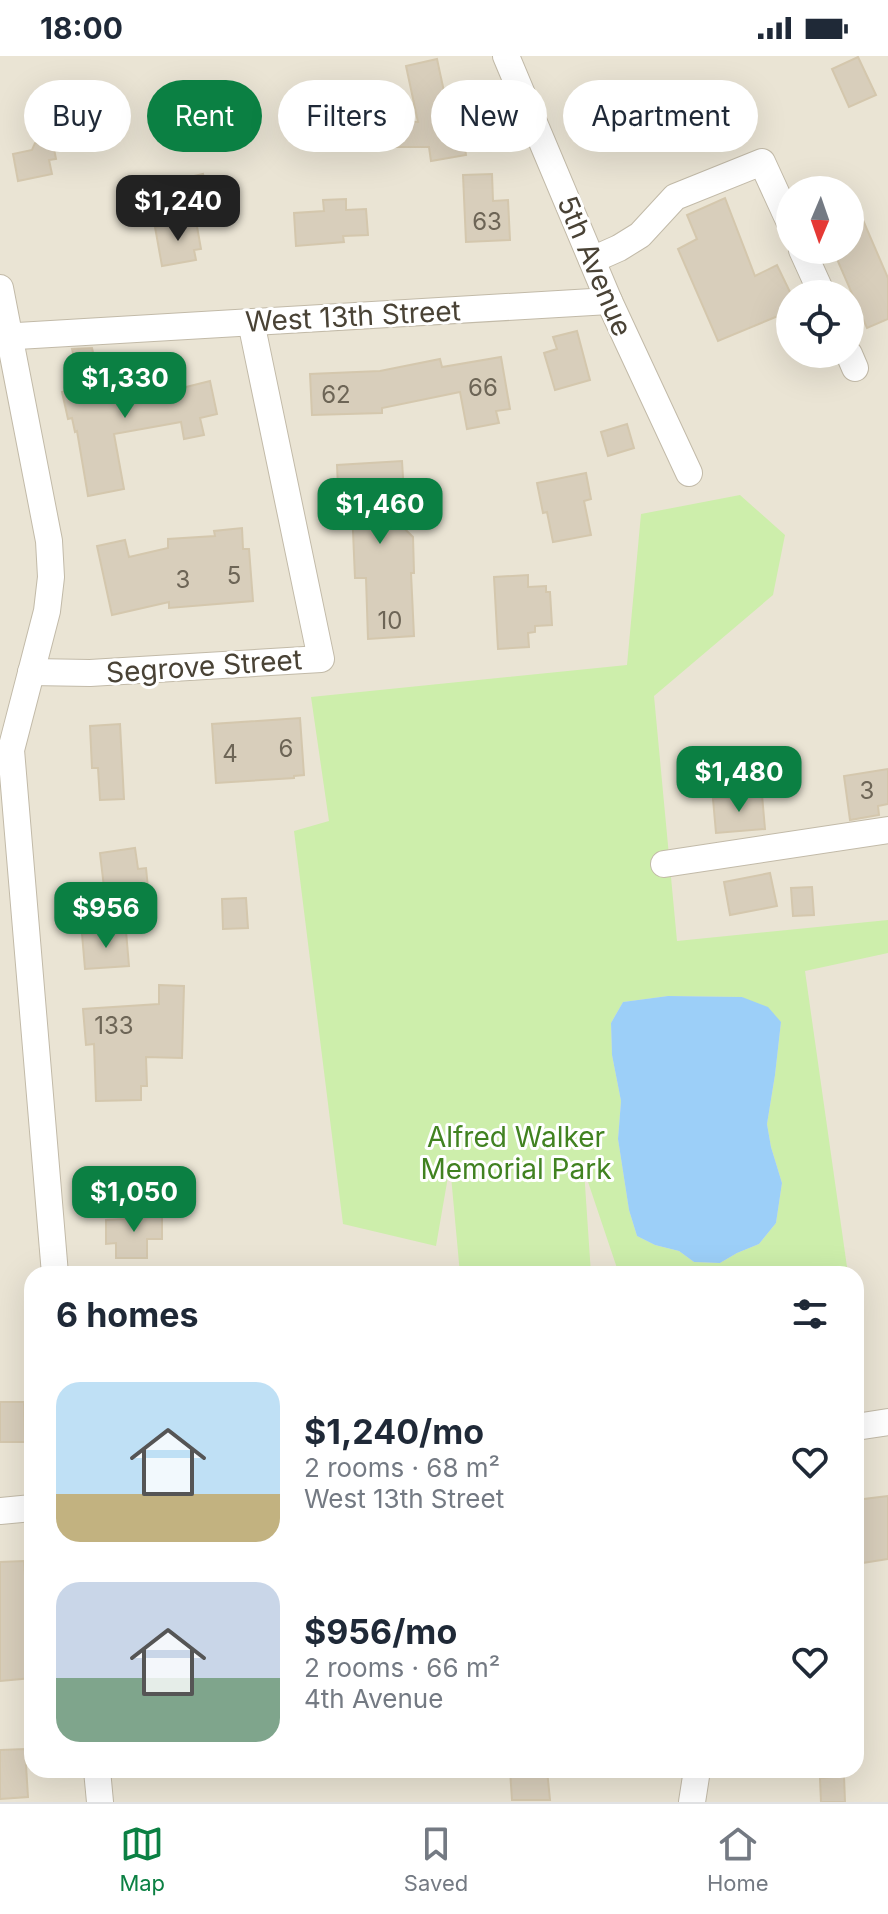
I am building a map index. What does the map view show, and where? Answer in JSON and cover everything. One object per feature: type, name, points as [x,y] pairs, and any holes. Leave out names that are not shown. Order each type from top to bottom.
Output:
[{"type":"street","name":"5th Avenue","points":[[506,56],[609,301],[689,473]]},
{"type":"street","points":[[592,260],[640,235],[675,197],[762,162],[776,192]]},
{"type":"street","points":[[0,288],[5,336],[49,541],[51,577],[47,611],[31,672],[5,751],[54,1266]]},
{"type":"street","name":"West 13th Street","points":[[5,336],[609,301]]},
{"type":"street","name":"Segrove Street","points":[[31,672],[90,673],[321,659],[251,322]]},
{"type":"street","points":[[664,864],[888,830]]},
{"type":"street","points":[[864,1426],[888,1422]]},
{"type":"street","points":[[0,1511],[24,1509]]},
{"type":"street","points":[[98,1778],[100,1802]]},
{"type":"street","points":[[692,1802],[696,1778]]},
{"type":"shaded area","points":[[0,56],[888,56],[888,1802],[0,1802]]},
{"type":"green space","name":"Alfred Walker Memorial Park","points":[[740,495],[785,535],[773,595],[654,696],[677,941],[888,920],[888,953],[805,971],[847,1266],[616,1266],[584,1170],[590,1266],[459,1266],[450,1165],[436,1246],[343,1224],[294,831],[329,821],[311,697],[627,665],[641,514]],"holes":[[[668,996],[742,997],[781,1022],[767,1124],[782,1183],[776,1223],[759,1244],[720,1263],[694,1262],[679,1251],[655,1245],[637,1236],[629,1210],[618,1139],[621,1101],[612,1055],[611,1023],[623,1002]]]},
{"type":"water","points":[[668,996],[742,997],[768,1007],[781,1022],[767,1124],[782,1183],[776,1223],[759,1244],[720,1263],[694,1262],[679,1251],[655,1245],[637,1236],[629,1210],[618,1139],[621,1101],[612,1055],[611,1023],[623,1002]]},
{"type":"building","points":[[858,57],[876,95],[849,107],[832,69]]},
{"type":"building","points":[[437,59],[442,80],[431,80],[431,152],[466,152],[466,155],[431,161],[429,147],[415,147],[415,122],[418,122],[415,80],[409,80],[406,66]]},
{"type":"building","points":[[55,152],[56,159],[49,160],[52,174],[18,181],[13,154]]},
{"type":"building","points":[[203,174],[209,202],[188,207],[181,179]]},
{"type":"building","points":[[492,174],[493,201],[508,200],[510,240],[466,242],[463,175]]},
{"type":"building","points":[[725,198],[755,276],[777,265],[784,280],[776,280],[776,317],[718,341],[678,249],[697,239],[687,215]]},
{"type":"building","points":[[346,199],[346,210],[366,209],[368,235],[343,236],[344,242],[296,246],[294,213],[324,211],[323,200]]},
{"type":"building","points":[[196,221],[201,249],[194,250],[196,260],[162,266],[155,227]]},
{"type":"building","points":[[864,222],[888,278],[888,319],[867,328],[864,321],[864,280],[846,280],[839,264],[864,264]]},
{"type":"building","points":[[577,331],[590,380],[555,390],[544,353],[557,349],[553,337]]},
{"type":"building","points":[[92,348],[104,402],[210,381],[217,414],[200,418],[204,435],[184,439],[181,422],[114,434],[124,489],[88,496],[77,431],[72,418],[68,419],[62,392],[81,388],[72,349]]},
{"type":"building","points":[[501,357],[510,409],[496,411],[499,423],[467,429],[460,392],[382,408],[382,413],[312,415],[310,374],[380,371],[440,359],[442,367]]},
{"type":"building","points":[[627,424],[634,448],[608,456],[601,432]]},
{"type":"building","points":[[402,461],[404,494],[372,497],[413,537],[414,636],[368,639],[366,578],[355,578],[352,508],[339,509],[337,465]]},
{"type":"building","points":[[586,473],[591,499],[584,501],[591,535],[553,542],[537,483]]},
{"type":"building","points":[[242,528],[243,549],[249,549],[253,601],[169,608],[169,602],[112,615],[97,546],[125,540],[129,557],[168,548],[168,539],[215,536],[214,531]]},
{"type":"building","points":[[528,575],[528,587],[546,586],[546,592],[550,592],[552,625],[535,626],[535,632],[528,633],[529,647],[498,649],[494,577]]},
{"type":"building","points":[[300,718],[304,775],[216,783],[212,724]]},
{"type":"building","points":[[120,724],[124,799],[100,800],[98,768],[92,768],[90,726]]},
{"type":"building","points":[[888,769],[888,804],[878,806],[879,815],[850,820],[844,776]]},
{"type":"building","points":[[762,795],[765,829],[716,833],[713,799]]},
{"type":"building","points":[[135,848],[138,869],[146,868],[148,888],[135,890],[135,893],[105,896],[100,853]]},
{"type":"building","points":[[770,873],[777,906],[730,915],[724,882]]},
{"type":"building","points":[[812,887],[814,915],[793,916],[791,888]]},
{"type":"building","points":[[246,898],[248,928],[223,929],[222,899]]},
{"type":"building","points":[[126,931],[129,966],[85,969],[82,934]]},
{"type":"building","points":[[159,985],[184,986],[182,1058],[146,1057],[147,1086],[141,1086],[141,1100],[96,1101],[94,1044],[86,1045],[83,1009],[159,1004]]},
{"type":"building","points":[[125,1215],[162,1215],[162,1239],[147,1239],[147,1258],[116,1258],[116,1243],[106,1244],[106,1220],[125,1219]]},
{"type":"building","points":[[0,1402],[24,1402],[24,1442],[0,1442]]},
{"type":"building","points":[[888,1496],[888,1559],[864,1563],[864,1499]]},
{"type":"building","points":[[24,1561],[24,1679],[0,1681],[0,1562]]},
{"type":"building","points":[[24,1749],[24,1778],[27,1778],[28,1797],[0,1799],[0,1750]]},
{"type":"building","points":[[511,1778],[548,1778],[550,1800],[512,1800]]},
{"type":"building","points":[[820,1778],[844,1778],[845,1802],[821,1802]]}]
